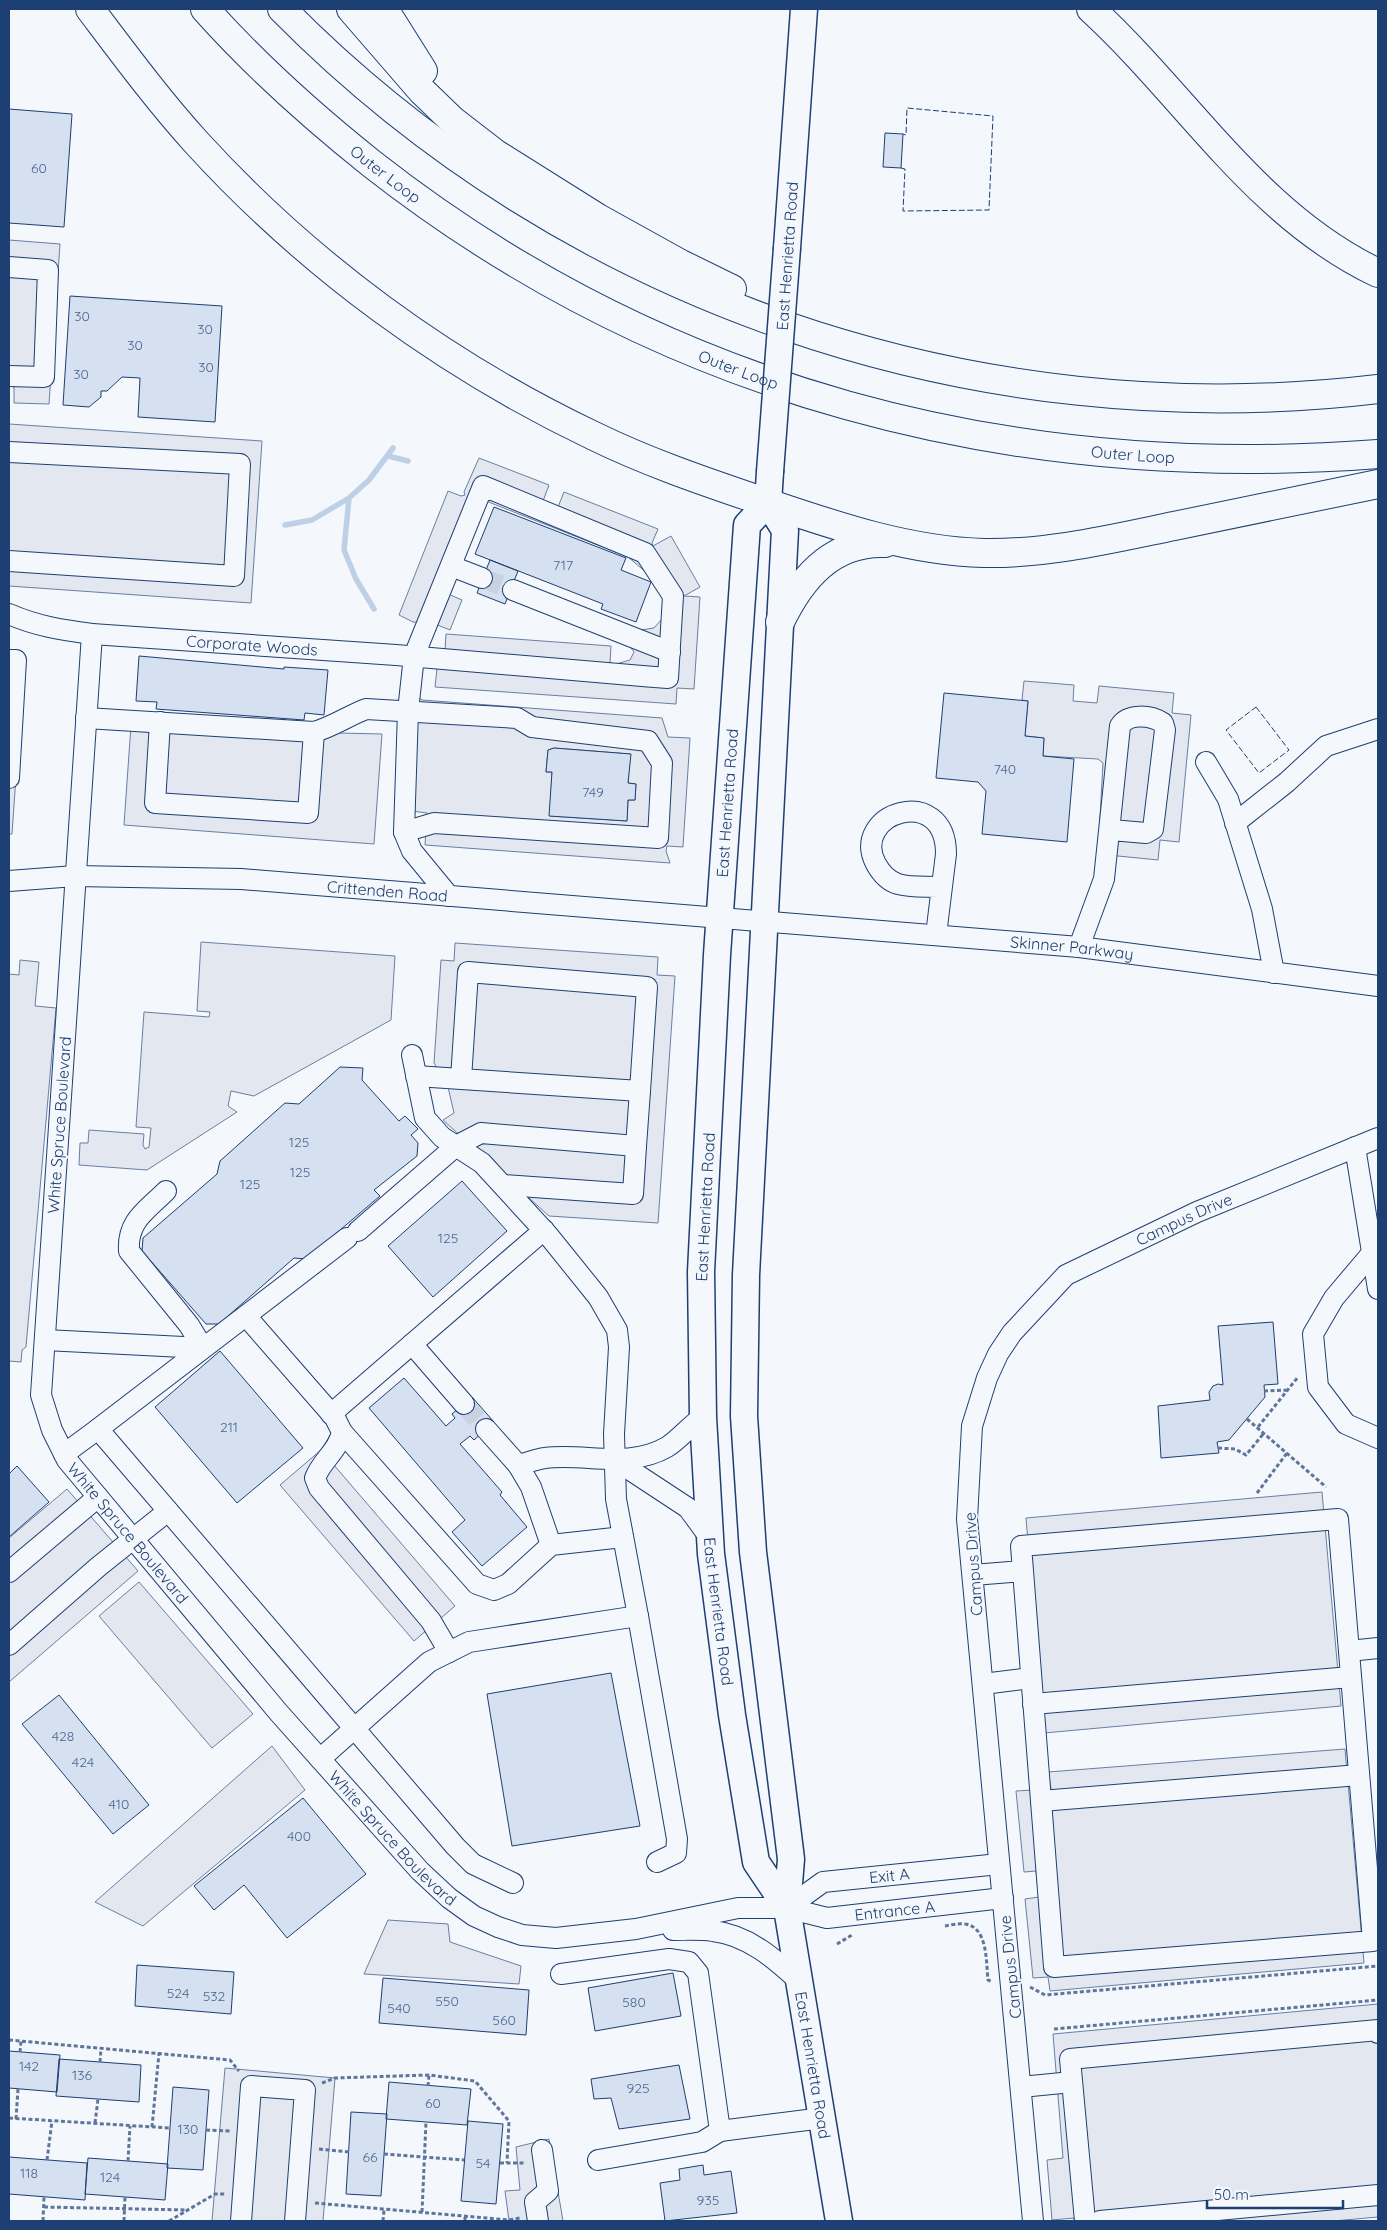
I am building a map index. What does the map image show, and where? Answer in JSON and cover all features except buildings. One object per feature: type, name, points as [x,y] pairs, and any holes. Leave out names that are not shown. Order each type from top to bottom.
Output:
[{"type":"highway","points":[[90,9],[172,115],[243,191],[291,236],[396,319],[479,374],[565,422],[662,465],[768,503],[854,530],[927,547]]},
{"type":"highway","name":"Outer Loop","points":[[205,9],[283,88],[334,133],[442,216],[499,254],[587,303],[648,333],[746,374],[872,413],[963,434],[1037,446],[1113,454],[1207,459],[1310,458],[1378,454]]},
{"type":"highway","points":[[282,9],[342,66],[426,135],[529,206],[616,255],[698,294],[808,334],[895,358],[994,378],[1092,392],[1193,398],[1294,396],[1378,388]]},
{"type":"highway","points":[[351,9],[403,72],[452,120],[496,154],[579,207],[652,249],[769,306],[865,341],[994,378]]},
{"type":"highway","points":[[384,9],[419,66],[457,111],[542,182]]},
{"type":"highway","points":[[1091,9],[1281,209],[1334,250],[1378,273]]},
{"type":"highway","points":[[780,622],[809,575],[827,558],[842,550],[877,543],[992,553],[1062,548],[1378,484]]},
{"type":"main road","name":"East Henrietta Road","points":[[804,9],[768,503],[785,530],[746,1274],[744,1416],[753,1552],[791,1858],[787,1908],[839,2221]]},
{"type":"main road","name":"East Henrietta Road","points":[[768,503],[747,525],[720,917],[701,1272],[703,1417],[710,1539],[732,1715],[756,1862],[787,1908]]},
{"type":"street","points":[[9,267],[48,270],[44,377],[9,376]]},
{"type":"street","points":[[9,452],[240,464],[234,576],[9,561]]},
{"type":"street","points":[[449,896],[412,851],[404,832],[408,711],[414,656],[483,486],[644,553],[673,596],[670,652],[513,590]]},
{"type":"street","points":[[450,566],[482,578]]},
{"type":"street","name":"Corporate Woods","points":[[9,614],[37,625],[92,634],[414,656],[668,678],[670,652]]},
{"type":"street","points":[[75,876],[92,634]]},
{"type":"street","points":[[9,660],[16,660],[9,778]]},
{"type":"street","points":[[86,718],[314,732],[325,729],[346,717],[366,709],[516,718],[532,727],[648,741],[662,763],[658,838],[434,823],[404,832]]},
{"type":"street","points":[[1079,947],[1104,879],[1111,830],[1120,726],[1124,720],[1130,717],[1156,719],[1163,723],[1165,730],[1154,829],[1146,833],[1111,830]]},
{"type":"street","points":[[160,722],[155,803],[308,813],[314,732]]},
{"type":"street","points":[[1235,823],[1287,782],[1326,746],[1378,729]]},
{"type":"street","points":[[1206,762],[1228,799],[1262,909],[1274,973]]},
{"type":"street","name":"Crittenden Road","points":[[9,881],[75,876],[241,879],[764,921]]},
{"type":"street","name":"White Spruce Boulevard","points":[[75,876],[41,1395],[52,1430],[64,1454],[134,1540],[320,1759],[420,1871],[450,1898],[474,1916],[498,1927],[542,1938],[636,1929],[738,1908],[787,1908]]},
{"type":"street","points":[[936,935],[940,886]]},
{"type":"street","name":"Skinner Parkway","points":[[764,921],[1079,947],[1378,986]]},
{"type":"street","points":[[461,1079],[468,972],[646,987],[633,1194],[503,1185]]},
{"type":"street","points":[[412,1056],[425,1118],[442,1137],[482,1163],[544,1230],[598,1297],[617,1330],[619,1347],[614,1434],[616,1499],[677,1839],[676,1853],[657,1862]]},
{"type":"street","points":[[416,1076],[640,1091]]},
{"type":"street","points":[[64,1454],[353,1235],[456,1146],[481,1133],[636,1146]]},
{"type":"street","name":"Campus Drive","points":[[1033,2221],[968,1519],[972,1426],[985,1385],[998,1354],[1028,1314],[1066,1275],[1197,1212],[1378,1138]]},
{"type":"street","points":[[1355,1147],[1378,1289]]},
{"type":"street","points":[[166,1191],[133,1223],[128,1237],[129,1251],[189,1325],[203,1348]]},
{"type":"street","points":[[331,1414],[544,1230]]},
{"type":"street","points":[[1372,1254],[1334,1298],[1313,1334],[1318,1387],[1346,1424],[1378,1438]]},
{"type":"street","points":[[246,1316],[331,1414],[342,1432],[477,1584],[494,1590],[508,1584],[551,1545],[623,1537]]},
{"type":"street","points":[[45,1340],[203,1348]]},
{"type":"street","points":[[412,1344],[464,1404]]},
{"type":"street","points":[[518,1465],[545,1458],[615,1460],[651,1453],[668,1446],[689,1426],[703,1417]]},
{"type":"street","points":[[98,1429],[455,1846],[473,1864],[513,1883]]},
{"type":"street","points":[[486,1429],[518,1465],[531,1487],[551,1545]]},
{"type":"street","points":[[342,1432],[339,1446],[320,1465],[315,1478],[319,1488],[431,1621],[450,1652]]},
{"type":"street","points":[[615,1460],[688,1508],[710,1539]]},
{"type":"street","points":[[9,1572],[98,1497]]},
{"type":"street","points":[[9,1645],[98,1567],[168,1511]]},
{"type":"street","points":[[1338,1519],[1359,1775],[1370,1800],[1373,1941],[1054,1967],[1023,1570],[1021,1546],[1338,1519]]},
{"type":"street","points":[[973,1575],[1023,1570]]},
{"type":"street","points":[[320,1759],[429,1662],[470,1642],[638,1616]]},
{"type":"street","points":[[1349,1651],[1378,1648]]},
{"type":"street","points":[[1033,1704],[1351,1677]]},
{"type":"street","points":[[983,1684],[1031,1678]]},
{"type":"street","points":[[1041,1801],[1359,1775]]},
{"type":"street","name":"Exit A","points":[[787,1908],[823,1882],[999,1864]]},
{"type":"street","name":"Entrance A","points":[[787,1908],[827,1918],[1003,1898]]},
{"type":"street","name":"White Spruce Boulevard","points":[[636,1929],[714,1931],[742,1939],[760,1949],[800,1982]]},
{"type":"street","points":[[561,1974],[669,1959],[689,1962],[698,1973],[720,2132]]},
{"type":"street","points":[[1085,2221],[1070,2059],[1378,2030],[1378,2033]]},
{"type":"street","points":[[1021,2086],[1072,2082]]},
{"type":"street","points":[[241,2221],[250,2086],[305,2090],[295,2221]]},
{"type":"street","points":[[598,2160],[702,2142],[720,2132],[822,2118]]},
{"type":"street","points":[[538,2218],[535,2202],[548,2191],[543,2154]]},
{"type":"street","points":[[1100,2221],[1141,2219],[1378,2195]]},
{"type":"path","points":[[1258,1427],[1315,1356]]},
{"type":"path","points":[[1264,1391],[1288,1390]]},
{"type":"path","points":[[1247,1419],[1326,1487]]},
{"type":"path","points":[[1218,1448],[1236,1449],[1246,1455],[1264,1433]]},
{"type":"path","points":[[1257,1493],[1288,1454]]},
{"type":"path","points":[[936,1926],[964,1924],[973,1926],[983,1938],[988,1980],[998,1982]]},
{"type":"path","points":[[837,1944],[853,1934]]},
{"type":"path","points":[[1029,1985],[1033,1990],[1045,1995],[1378,1966]]},
{"type":"path","points":[[1054,2029],[1378,2000]]},
{"type":"path","points":[[9,2040],[230,2060],[250,2086]]},
{"type":"path","points":[[20,2041],[20,2052]]},
{"type":"path","points":[[100,2062],[101,2048]]},
{"type":"path","points":[[152,2127],[159,2053]]},
{"type":"path","points":[[428,2075],[428,2086]]},
{"type":"path","points":[[305,2090],[335,2078],[428,2075],[474,2081],[509,2122],[508,2163]]},
{"type":"path","points":[[16,2119],[18,2089]]},
{"type":"path","points":[[95,2123],[98,2099]]},
{"type":"path","points":[[9,2118],[170,2128]]},
{"type":"path","points":[[47,2160],[52,2121]]},
{"type":"path","points":[[422,2212],[426,2122]]},
{"type":"path","points":[[128,2161],[130,2126]]},
{"type":"path","points":[[206,2130],[247,2132]]},
{"type":"path","points":[[300,2148],[349,2152]]},
{"type":"path","points":[[384,2154],[464,2160]]},
{"type":"path","points":[[500,2163],[508,2163],[543,2154]]},
{"type":"path","points":[[169,2221],[214,2194],[243,2195]]},
{"type":"path","points":[[43,2221],[44,2197]]},
{"type":"path","points":[[124,2221],[125,2197]]},
{"type":"path","points":[[297,2201],[509,2220],[538,2218]]},
{"type":"path","points":[[44,2206],[187,2210]]},
{"type":"path","points":[[383,2221],[384,2210]]},
{"type":"path","points":[[465,2216],[465,2221]]},
{"type":"shaded area","points":[[9,240],[60,244],[49,404],[14,403],[14,387],[9,386]]},
{"type":"shaded area","points":[[9,424],[262,441],[251,603],[9,586]]},
{"type":"shaded area","points":[[479,458],[549,485],[543,501],[558,507],[564,492],[658,529],[652,543],[653,546],[671,536],[700,587],[684,596],[700,597],[694,689],[677,688],[676,704],[435,687],[439,650],[445,651],[446,634],[611,646],[610,663],[616,664],[630,660],[634,652],[631,648],[641,630],[654,628],[662,619],[663,599],[647,573],[628,557],[486,501],[448,594],[462,600],[450,630],[435,624],[413,622],[399,615],[448,491],[461,496],[465,495],[464,492]]},
{"type":"shaded area","points":[[9,675],[23,676],[12,834],[9,834]]},
{"type":"shaded area","points":[[1024,681],[1074,685],[1073,701],[1097,703],[1099,686],[1174,693],[1172,713],[1191,715],[1179,842],[1160,840],[1158,860],[1098,854],[1103,763],[1098,759],[1043,756],[1044,738],[1025,736],[1028,701],[1022,700]]},
{"type":"shaded area","points":[[419,697],[422,700],[662,718],[668,737],[690,738],[683,847],[667,846],[666,851],[670,863],[425,845],[427,813],[412,811]],"holes":[[[554,748],[630,754],[628,783],[636,784],[635,800],[628,800],[627,821],[550,816],[552,772],[546,772],[548,750]]]},
{"type":"shaded area","points":[[132,711],[339,733],[382,734],[374,844],[124,825]]},
{"type":"shaded area","points":[[201,942],[395,956],[391,1020],[254,1096],[231,1091],[228,1106],[237,1112],[147,1170],[79,1165],[80,1143],[88,1143],[89,1130],[144,1134],[143,1145],[145,1149],[149,1147],[151,1128],[136,1127],[144,1012],[209,1017],[210,1012],[197,1011]]},
{"type":"shaded area","points":[[455,943],[658,957],[657,975],[675,976],[658,1223],[549,1216],[443,1120],[454,1113],[448,1087],[434,1063],[441,960],[454,961]]},
{"type":"shaded area","points":[[20,960],[39,962],[35,1006],[56,1008],[26,1347],[22,1350],[21,1362],[9,1361],[9,974],[19,975]]},
{"type":"shaded area","points":[[321,1450],[455,1606],[414,1641],[280,1485]]},
{"type":"shaded area","points":[[67,1489],[138,1571],[9,1682],[9,1538]]},
{"type":"shaded area","points":[[1322,1492],[1341,1706],[1044,1733],[1026,1518]]},
{"type":"shaded area","points":[[139,1582],[253,1714],[212,1748],[99,1616]]},
{"type":"shaded area","points":[[272,1746],[305,1790],[143,1926],[95,1902]]},
{"type":"shaded area","points":[[1345,1749],[1364,1963],[1050,1991],[1048,1977],[1033,1978],[1025,1899],[1039,1897],[1036,1871],[1024,1872],[1016,1791],[1051,1789],[1048,1772]]},
{"type":"shaded area","points":[[388,1920],[448,1924],[450,1942],[521,1966],[519,1984],[364,1974]]},
{"type":"shaded area","points":[[1378,2004],[1378,2217],[1333,2221],[1074,2221],[1074,2218],[1052,2220],[1047,2160],[1063,2158],[1053,2034]]},
{"type":"shaded area","points":[[225,2068],[335,2078],[323,2221],[212,2221]]},
{"type":"shaded area","points":[[549,2139],[563,2221],[509,2221],[505,2191],[520,2190],[516,2147]]},
{"type":"waterway","points":[[374,609],[356,579],[344,550],[349,498],[369,480],[393,448]]},
{"type":"waterway","points":[[388,456],[408,461]]},
{"type":"waterway","points":[[285,525],[312,520],[349,498]]},
{"type":"tunnel","points":[[482,578],[513,590]]},
{"type":"tunnel","points":[[464,1404],[486,1429]]},
{"type":"fence","points":[[901,168],[905,169],[903,211],[989,210],[993,116],[907,108],[906,135],[903,134]]},
{"type":"fence","points":[[1256,707],[1289,750],[1259,773],[1226,730],[1256,707]]}]
